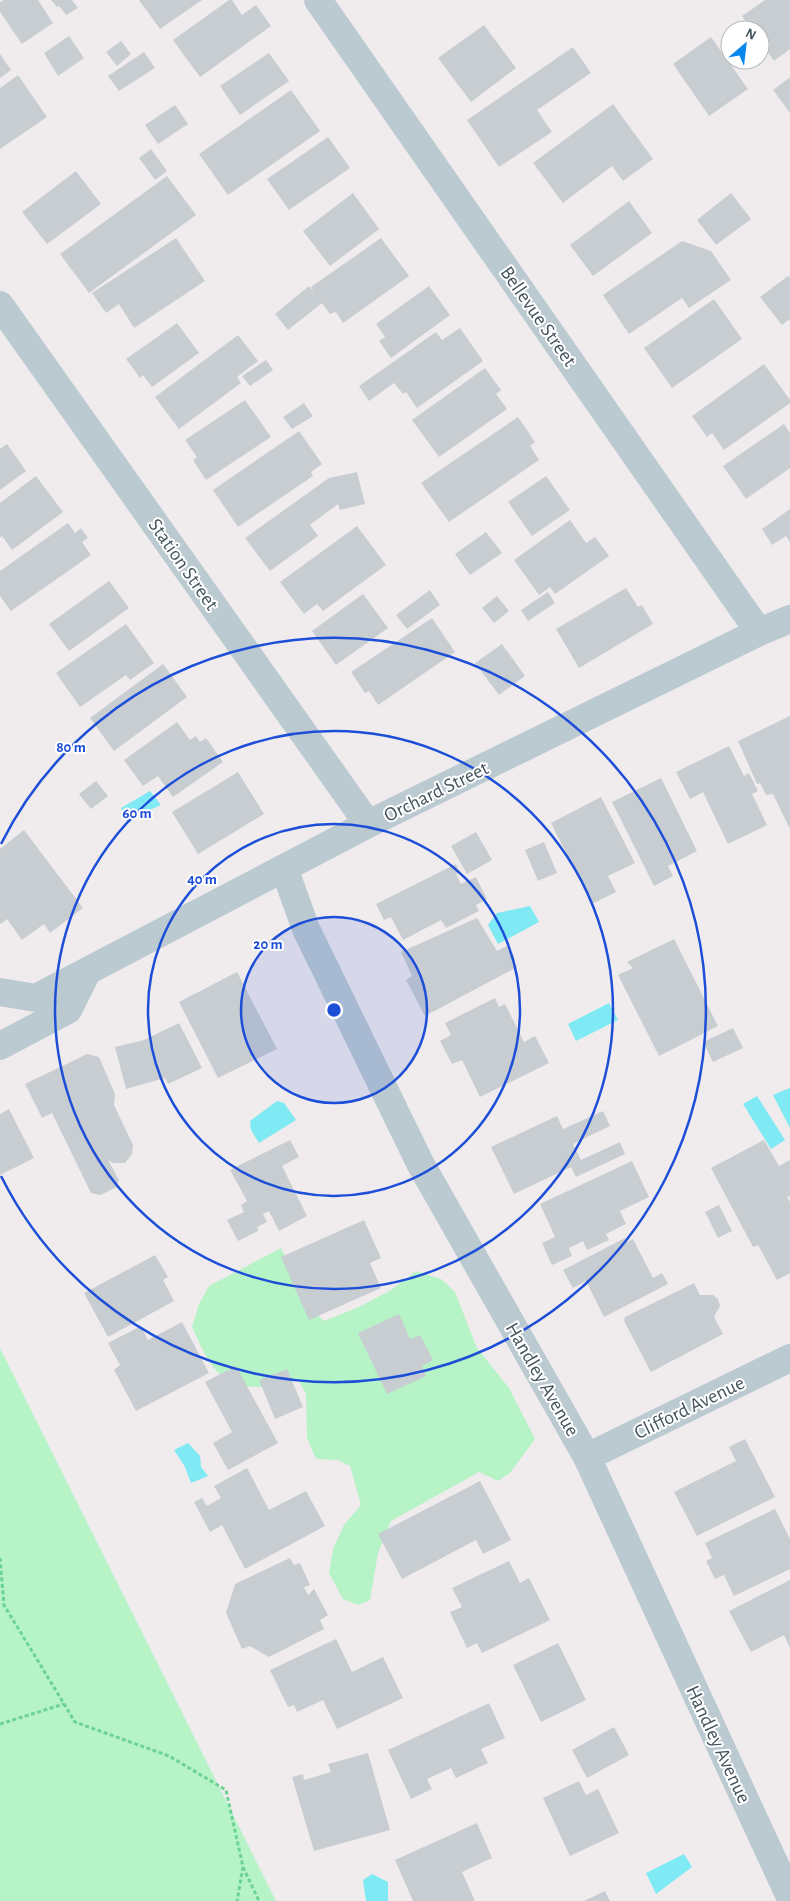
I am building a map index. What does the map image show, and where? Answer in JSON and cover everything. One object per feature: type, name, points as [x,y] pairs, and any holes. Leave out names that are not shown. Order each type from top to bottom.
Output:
[{"type":"street","name":"Bellevue Street","points":[[318,0],[760,632]]},
{"type":"street","name":"Station Street","points":[[0,305],[368,824]]},
{"type":"street","name":"Orchard Street","points":[[0,992],[36,998],[368,824],[790,619]]},
{"type":"street","name":"Handley Avenue","points":[[284,868],[306,928],[420,1163],[587,1457],[790,1897]]},
{"type":"street","points":[[0,1046],[68,1010],[87,972]]},
{"type":"street","name":"Clifford Avenue","points":[[587,1457],[790,1358]]},
{"type":"path","points":[[0,1558],[4,1605],[75,1722],[169,1756],[226,1790],[242,1867],[259,1901]]},
{"type":"path","points":[[0,1724],[64,1704]]},
{"type":"path","points":[[237,1901],[242,1867]]},
{"type":"green space","points":[[281,1248],[311,1309],[324,1321],[359,1307],[391,1290],[416,1271],[441,1279],[455,1292],[477,1348],[509,1388],[535,1439],[510,1473],[498,1481],[479,1472],[391,1521],[378,1553],[370,1600],[358,1605],[343,1599],[329,1573],[333,1549],[344,1525],[361,1505],[350,1466],[338,1460],[316,1459],[307,1438],[306,1394],[298,1379],[260,1387],[241,1385],[230,1381],[214,1368],[192,1327],[199,1304],[209,1286]]},
{"type":"green space","points":[[0,1348],[276,1901],[0,1901]]},
{"type":"water","points":[[150,791],[161,805],[145,812],[128,823],[121,808]]},
{"type":"water","points":[[530,906],[539,922],[498,944],[488,925],[497,913]]},
{"type":"water","points":[[609,1003],[618,1020],[576,1041],[568,1024]]},
{"type":"water","points":[[790,1088],[790,1128],[773,1095]]},
{"type":"water","points":[[757,1096],[785,1140],[771,1149],[743,1104]]},
{"type":"water","points":[[277,1101],[284,1103],[296,1120],[259,1143],[251,1130],[250,1121]]},
{"type":"water","points":[[188,1443],[200,1456],[201,1467],[208,1476],[191,1483],[185,1467],[174,1450]]},
{"type":"water","points":[[684,1854],[692,1867],[656,1894],[646,1873]]},
{"type":"water","points":[[372,1874],[388,1882],[388,1901],[366,1901],[363,1880]]},
{"type":"building","points":[[4,0],[38,0],[53,23],[22,44],[0,12],[0,2]]},
{"type":"building","points":[[51,0],[72,0],[78,8],[66,15]]},
{"type":"building","points":[[139,0],[202,0],[160,29]]},
{"type":"building","points":[[229,0],[232,0],[242,15],[256,5],[271,26],[200,77],[173,40]]},
{"type":"building","points":[[765,0],[790,0],[790,49],[774,61],[770,55],[770,20],[745,20],[742,16]]},
{"type":"building","points":[[484,25],[516,68],[471,102],[438,58]]},
{"type":"building","points":[[69,36],[84,58],[58,76],[44,53]]},
{"type":"building","points":[[711,37],[720,50],[720,70],[734,70],[748,89],[709,116],[673,64]]},
{"type":"building","points":[[121,41],[131,54],[117,66],[106,52]]},
{"type":"building","points":[[573,47],[591,73],[537,110],[552,132],[499,167],[467,120]]},
{"type":"building","points":[[144,52],[155,68],[119,91],[108,76]]},
{"type":"building","points":[[269,53],[289,81],[240,115],[220,86]]},
{"type":"building","points":[[0,54],[11,70],[0,78]]},
{"type":"building","points":[[18,75],[47,117],[0,149],[0,88]]},
{"type":"building","points":[[790,79],[790,113],[773,90]]},
{"type":"building","points":[[291,90],[320,131],[228,195],[199,154]]},
{"type":"building","points":[[613,104],[653,159],[623,181],[612,166],[563,203],[533,163]]},
{"type":"building","points":[[175,105],[188,124],[158,144],[145,125]]},
{"type":"building","points":[[328,137],[350,168],[289,210],[267,179]]},
{"type":"building","points":[[151,149],[167,171],[155,180],[139,158]]},
{"type":"building","points":[[76,171],[101,204],[47,244],[22,212]]},
{"type":"building","points":[[167,176],[196,215],[89,293],[60,254]]},
{"type":"building","points":[[353,193],[379,229],[330,266],[303,231]]},
{"type":"building","points":[[731,193],[751,219],[716,245],[697,220]]},
{"type":"building","points":[[629,201],[652,233],[593,276],[570,245]]},
{"type":"building","points":[[176,238],[205,281],[134,328],[119,304],[106,313],[92,293]]},
{"type":"building","points":[[381,238],[409,276],[343,323],[336,312],[330,314],[322,303],[288,330],[275,314],[309,286],[315,294],[311,287]]},
{"type":"building","points":[[682,241],[711,251],[731,280],[689,308],[682,298],[629,334],[603,295]]},
{"type":"building","points":[[788,276],[790,278],[790,319],[782,325],[760,297]]},
{"type":"building","points":[[429,286],[450,315],[391,358],[379,341],[385,337],[376,324]]},
{"type":"building","points":[[714,299],[742,339],[672,388],[644,348]]},
{"type":"building","points":[[177,323],[199,353],[152,387],[143,375],[140,378],[126,359]]},
{"type":"building","points":[[460,328],[483,361],[417,408],[406,392],[403,394],[394,383],[369,401],[359,386],[436,332],[442,340]]},
{"type":"building","points":[[238,335],[258,361],[237,377],[241,383],[179,429],[155,397]]},
{"type":"building","points":[[266,360],[273,370],[250,386],[242,376]]},
{"type":"building","points":[[764,364],[790,400],[790,403],[724,450],[712,433],[707,437],[692,416]]},
{"type":"building","points":[[485,368],[501,390],[496,394],[507,409],[439,457],[412,420]]},
{"type":"building","points":[[245,400],[271,437],[206,480],[193,460],[197,457],[185,440]]},
{"type":"building","points":[[304,403],[313,416],[292,429],[283,417]]},
{"type":"building","points":[[518,417],[535,442],[530,446],[539,460],[449,522],[421,483]]},
{"type":"building","points":[[784,424],[790,433],[790,468],[746,499],[723,466]]},
{"type":"building","points":[[299,431],[322,464],[311,472],[313,476],[238,527],[213,490]]},
{"type":"building","points":[[7,444],[26,471],[0,490],[0,449]]},
{"type":"building","points":[[357,472],[365,504],[340,510],[338,504],[310,525],[318,536],[270,571],[245,538],[329,478]]},
{"type":"building","points":[[36,476],[63,512],[12,550],[2,536],[0,538],[0,503]]},
{"type":"building","points":[[546,476],[570,510],[532,536],[508,502]]},
{"type":"building","points":[[790,509],[790,542],[786,536],[772,545],[762,529]]},
{"type":"building","points":[[570,520],[586,543],[595,537],[609,556],[555,594],[550,587],[539,595],[514,560]]},
{"type":"building","points":[[68,523],[75,533],[81,528],[88,538],[82,542],[91,555],[11,611],[0,596],[0,571]]},
{"type":"building","points":[[357,526],[386,565],[323,611],[317,604],[304,614],[280,582]]},
{"type":"building","points":[[486,532],[502,553],[470,575],[455,554]]},
{"type":"building","points":[[109,581],[129,608],[69,651],[49,624]]},
{"type":"building","points":[[626,588],[638,607],[642,605],[653,624],[579,668],[556,629]]},
{"type":"building","points":[[430,590],[440,605],[407,629],[396,615]]},
{"type":"building","points":[[548,592],[555,603],[528,621],[521,610]]},
{"type":"building","points":[[363,594],[388,628],[336,665],[312,631]]},
{"type":"building","points":[[497,596],[509,611],[494,623],[482,608]]},
{"type":"building","points":[[432,618],[455,652],[378,705],[369,691],[365,693],[351,672]]},
{"type":"building","points":[[126,624],[154,663],[130,680],[126,675],[80,707],[56,673]]},
{"type":"building","points":[[502,644],[525,676],[499,695],[475,663]]},
{"type":"building","points":[[163,664],[187,697],[114,751],[90,718]]},
{"type":"building","points":[[790,716],[790,829],[773,794],[766,795],[760,783],[757,784],[738,741]]},
{"type":"building","points":[[177,722],[190,740],[196,736],[200,742],[206,738],[223,762],[173,797],[158,776],[143,786],[124,760]]},
{"type":"building","points":[[729,746],[744,776],[749,773],[758,791],[752,794],[767,825],[728,844],[703,792],[690,799],[676,772]]},
{"type":"building","points":[[238,772],[264,814],[198,854],[172,812]]},
{"type":"building","points":[[661,778],[697,851],[668,866],[673,876],[654,886],[612,802]]},
{"type":"building","points":[[96,781],[108,796],[91,809],[79,794]]},
{"type":"building","points":[[601,797],[635,863],[608,876],[616,892],[592,904],[551,823]]},
{"type":"building","points":[[24,830],[83,908],[50,933],[44,924],[22,940],[7,919],[1,924],[0,922],[0,849]]},
{"type":"building","points":[[476,832],[492,860],[467,874],[451,846]]},
{"type":"building","points":[[544,842],[557,873],[538,881],[525,850]]},
{"type":"building","points":[[456,864],[460,873],[456,874],[461,884],[476,877],[487,899],[476,905],[479,911],[446,928],[441,920],[403,940],[391,917],[384,920],[376,904]]},
{"type":"building","points":[[477,918],[497,951],[507,946],[517,967],[425,1016],[406,980],[412,976],[401,952]]},
{"type":"building","points":[[674,939],[718,1026],[659,1056],[618,975],[633,968],[627,962]]},
{"type":"building","points":[[237,972],[277,1049],[218,1078],[179,1002]]},
{"type":"building","points":[[495,998],[499,1007],[505,1004],[524,1042],[535,1036],[549,1063],[480,1097],[462,1060],[452,1064],[440,1041],[451,1035],[445,1023]]},
{"type":"building","points":[[179,1023],[202,1068],[168,1084],[165,1078],[126,1089],[115,1047],[144,1040]]},
{"type":"building","points":[[733,1028],[743,1048],[713,1062],[703,1042]]},
{"type":"building","points":[[87,1054],[99,1057],[115,1094],[114,1105],[133,1145],[132,1154],[125,1163],[113,1163],[108,1160],[119,1180],[117,1187],[100,1195],[91,1193],[52,1113],[42,1118],[25,1084]]},
{"type":"building","points":[[9,1109],[34,1158],[0,1175],[0,1114]]},
{"type":"building","points":[[603,1111],[610,1126],[573,1144],[581,1160],[620,1142],[625,1154],[576,1177],[571,1167],[514,1194],[491,1147],[557,1116],[563,1129]]},
{"type":"building","points":[[290,1140],[299,1157],[282,1166],[307,1216],[279,1231],[269,1211],[263,1214],[267,1222],[257,1227],[258,1231],[238,1241],[227,1220],[244,1212],[241,1205],[247,1201],[230,1170]]},
{"type":"building","points":[[764,1140],[779,1166],[790,1160],[790,1196],[787,1197],[790,1202],[790,1273],[777,1280],[758,1245],[753,1247],[711,1168]]},
{"type":"building","points":[[632,1161],[649,1197],[620,1211],[626,1224],[606,1234],[609,1240],[587,1250],[583,1241],[569,1248],[572,1256],[552,1265],[542,1243],[555,1237],[540,1204]]},
{"type":"building","points":[[719,1205],[732,1231],[718,1238],[705,1212]]},
{"type":"building","points":[[364,1220],[381,1258],[370,1263],[381,1288],[309,1320],[281,1257]]},
{"type":"building","points":[[625,1238],[627,1242],[633,1239],[653,1278],[662,1273],[668,1284],[604,1317],[586,1281],[573,1288],[563,1270]]},
{"type":"building","points":[[155,1255],[168,1277],[163,1280],[174,1301],[108,1337],[84,1293]]},
{"type":"building","points":[[694,1283],[700,1295],[713,1295],[718,1299],[720,1306],[714,1317],[723,1334],[651,1372],[624,1321],[625,1317]]},
{"type":"building","points":[[399,1314],[410,1339],[420,1335],[433,1360],[422,1366],[426,1376],[387,1394],[358,1333]]},
{"type":"building","points":[[182,1322],[209,1373],[136,1411],[114,1370],[120,1365],[108,1343],[141,1326],[148,1340]]},
{"type":"building","points":[[236,1366],[278,1443],[228,1470],[213,1443],[232,1432],[205,1382]]},
{"type":"building","points":[[287,1369],[303,1407],[275,1419],[259,1380]]},
{"type":"building","points":[[745,1439],[775,1497],[697,1536],[674,1492],[736,1461],[729,1447]]},
{"type":"building","points":[[247,1468],[269,1510],[306,1491],[325,1526],[245,1569],[222,1525],[210,1532],[194,1502],[202,1498],[207,1506],[221,1498],[214,1486]]},
{"type":"building","points":[[480,1481],[511,1540],[483,1554],[476,1540],[402,1579],[378,1534]]},
{"type":"building","points":[[775,1509],[790,1539],[790,1569],[734,1596],[724,1575],[715,1579],[706,1561],[712,1558],[705,1543]]},
{"type":"building","points":[[290,1558],[294,1565],[300,1563],[310,1585],[304,1587],[308,1595],[314,1589],[328,1615],[320,1620],[324,1629],[269,1657],[250,1646],[242,1649],[226,1613],[235,1584]]},
{"type":"building","points":[[509,1561],[520,1583],[529,1578],[550,1620],[482,1653],[477,1643],[467,1648],[450,1612],[462,1607],[452,1588]]},
{"type":"building","points":[[790,1580],[790,1648],[784,1635],[751,1652],[729,1611]]},
{"type":"building","points":[[336,1639],[352,1672],[383,1657],[403,1698],[337,1729],[323,1700],[297,1712],[294,1705],[288,1707],[270,1670]]},
{"type":"building","points":[[558,1643],[586,1700],[541,1722],[513,1665]]},
{"type":"building","points":[[489,1703],[505,1738],[481,1749],[488,1763],[456,1778],[451,1768],[427,1779],[432,1789],[411,1799],[388,1750]]},
{"type":"building","points":[[614,1727],[629,1755],[587,1778],[572,1750]]},
{"type":"building","points":[[368,1753],[390,1830],[314,1851],[292,1777],[303,1774],[304,1780],[331,1772],[328,1764]]},
{"type":"building","points":[[579,1781],[586,1795],[598,1789],[619,1833],[570,1856],[543,1798]]},
{"type":"building","points":[[477,1823],[492,1858],[462,1872],[475,1901],[413,1901],[395,1860]]},
{"type":"building","points":[[605,1891],[610,1901],[584,1901]]}]
